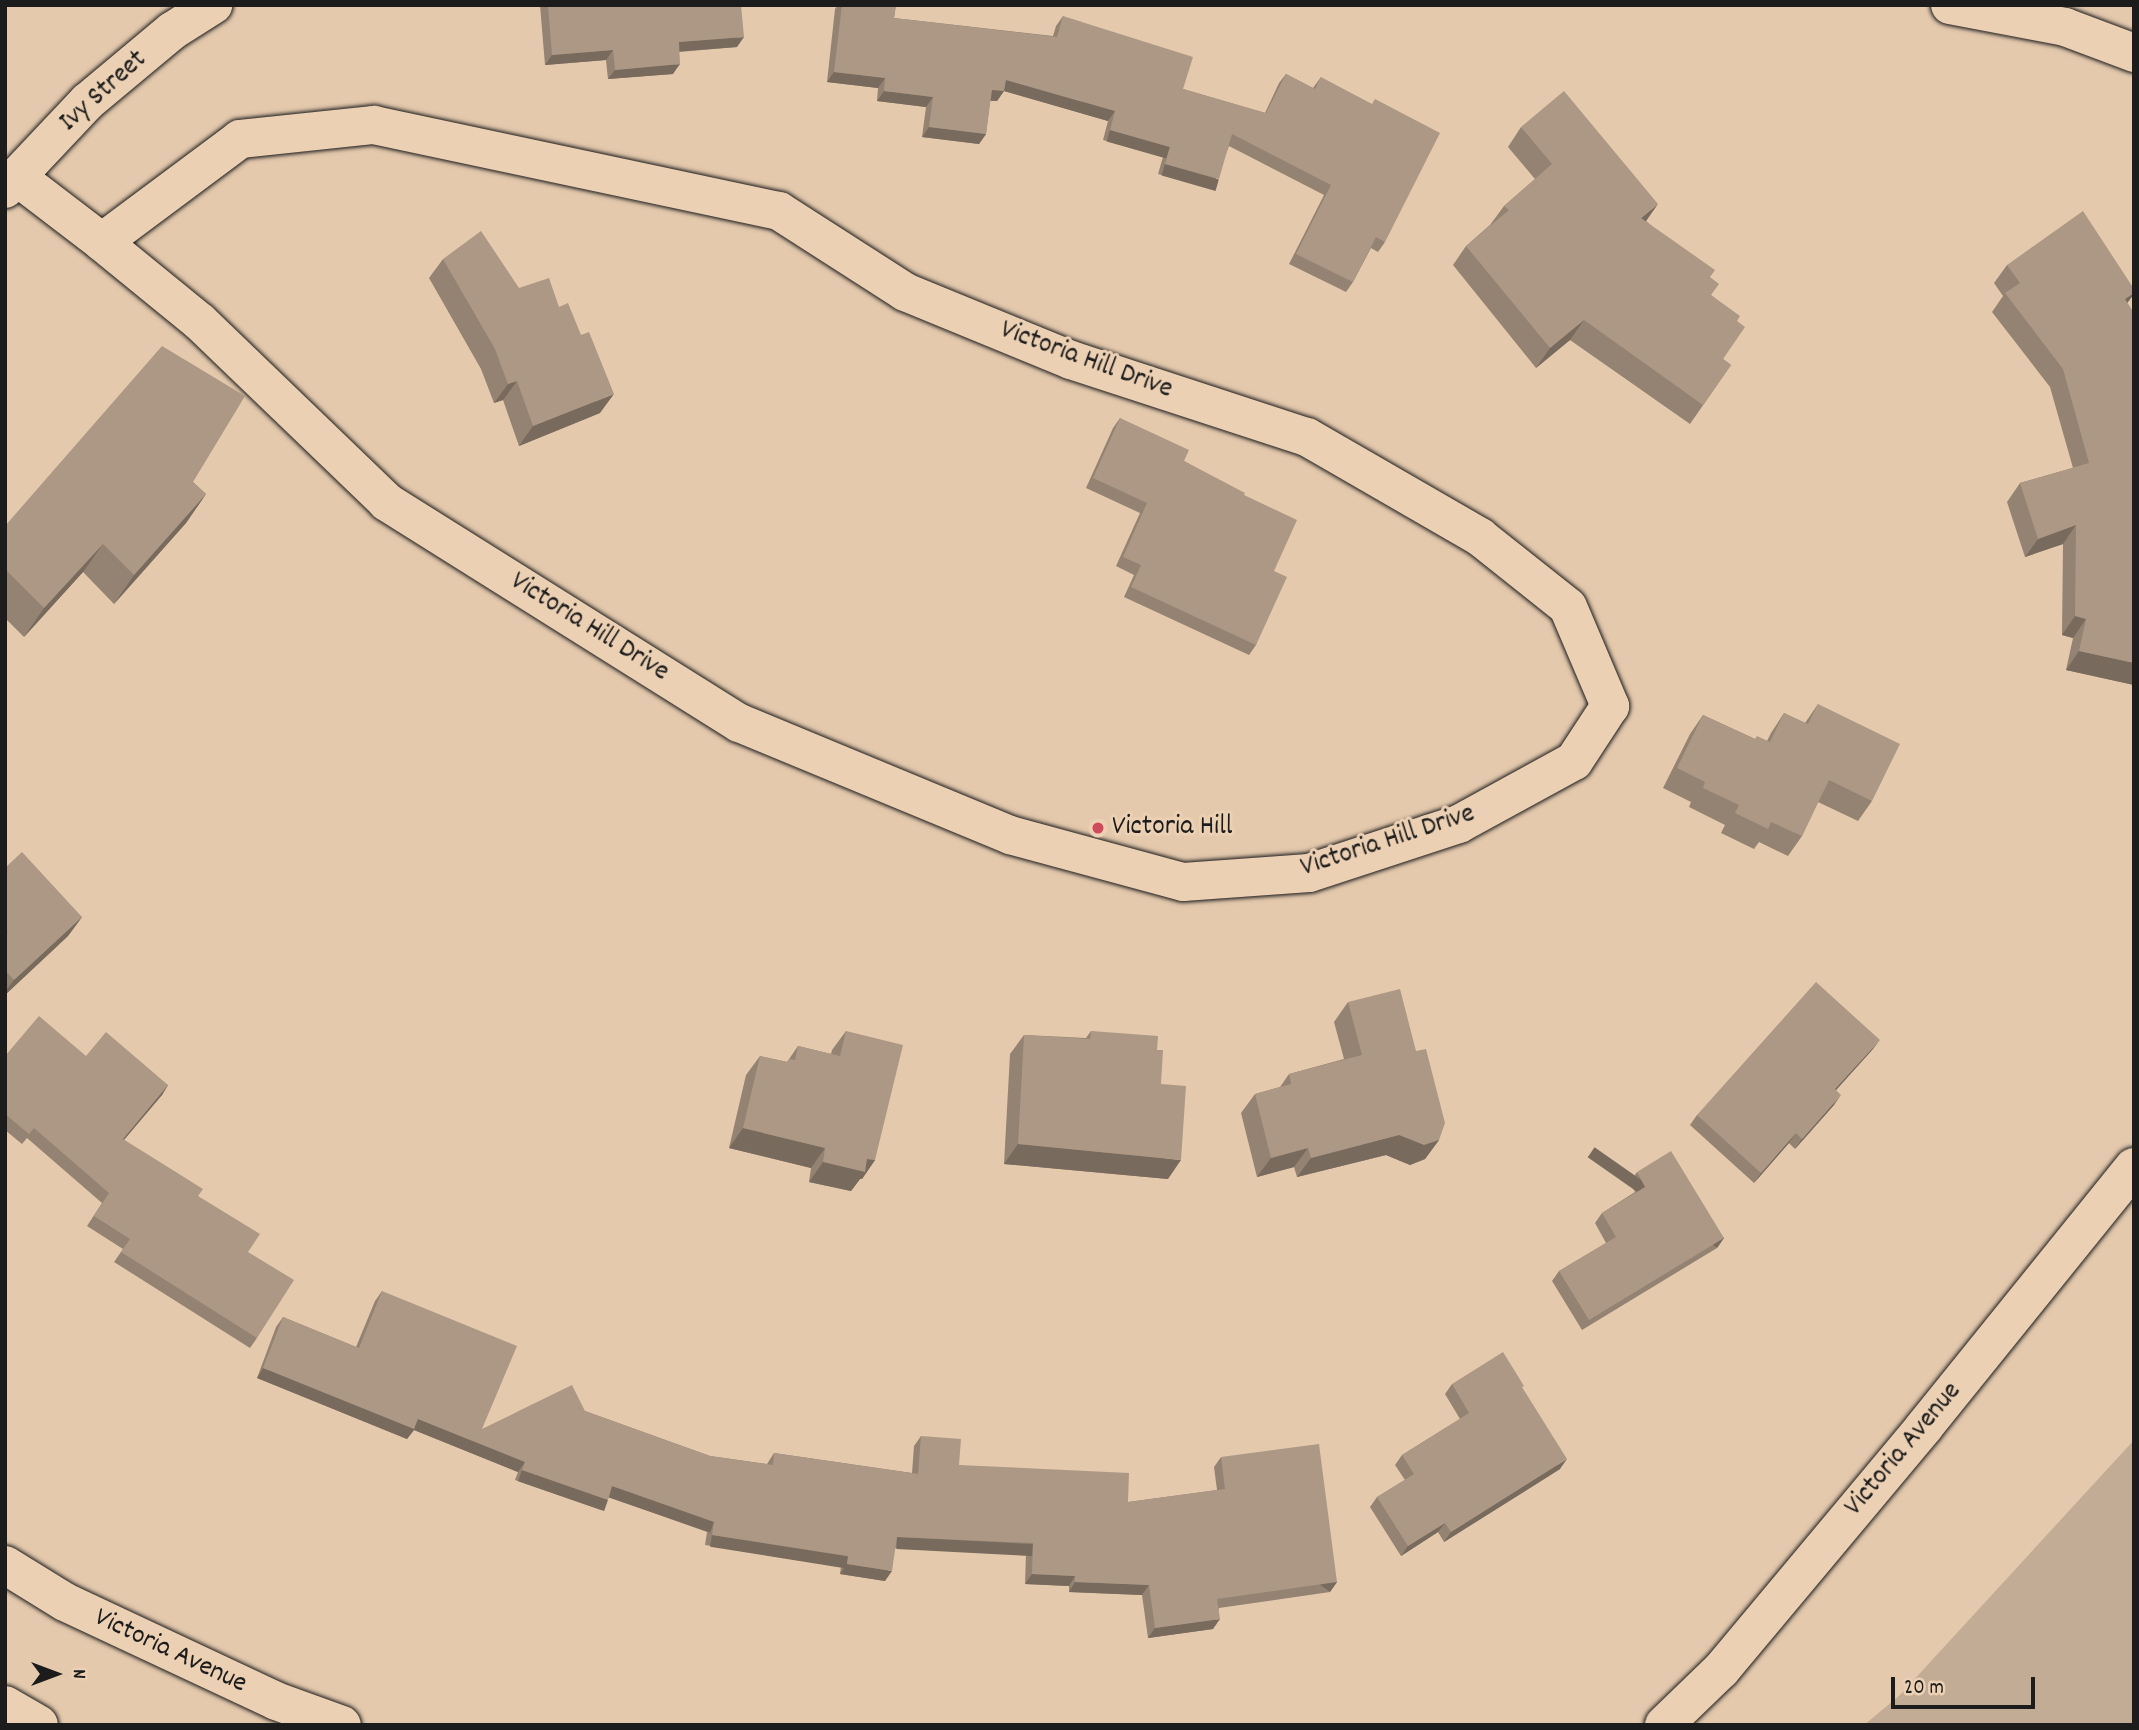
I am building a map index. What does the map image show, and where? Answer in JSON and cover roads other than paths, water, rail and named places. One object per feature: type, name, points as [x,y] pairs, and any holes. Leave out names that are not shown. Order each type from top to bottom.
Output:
[{"type":"street","name":"Ivy Street","points":[[11,183],[87,102],[172,31],[213,5]]},
{"type":"street","points":[[1950,5],[2065,27],[2134,53]]},
{"type":"street","name":"Victoria Hill Drive","points":[[11,183],[102,243],[200,322],[387,502],[739,723],[1010,835],[1183,883],[1309,873],[1459,824],[1574,761],[1610,706],[1567,607],[1480,537],[1307,437],[1071,360],[905,292],[779,211],[374,125],[240,139],[102,243]]},
{"type":"street","name":"Victoria Avenue","points":[[1664,1725],[1730,1660],[1915,1438],[2134,1167]]},
{"type":"street","name":"Victoria Avenue","points":[[5,1565],[90,1614],[276,1702],[342,1725]]},
{"type":"street","points":[[5,1705],[39,1725]]},
{"type":"place","name":"Victoria Hill","points":[[1098,828]]}]
